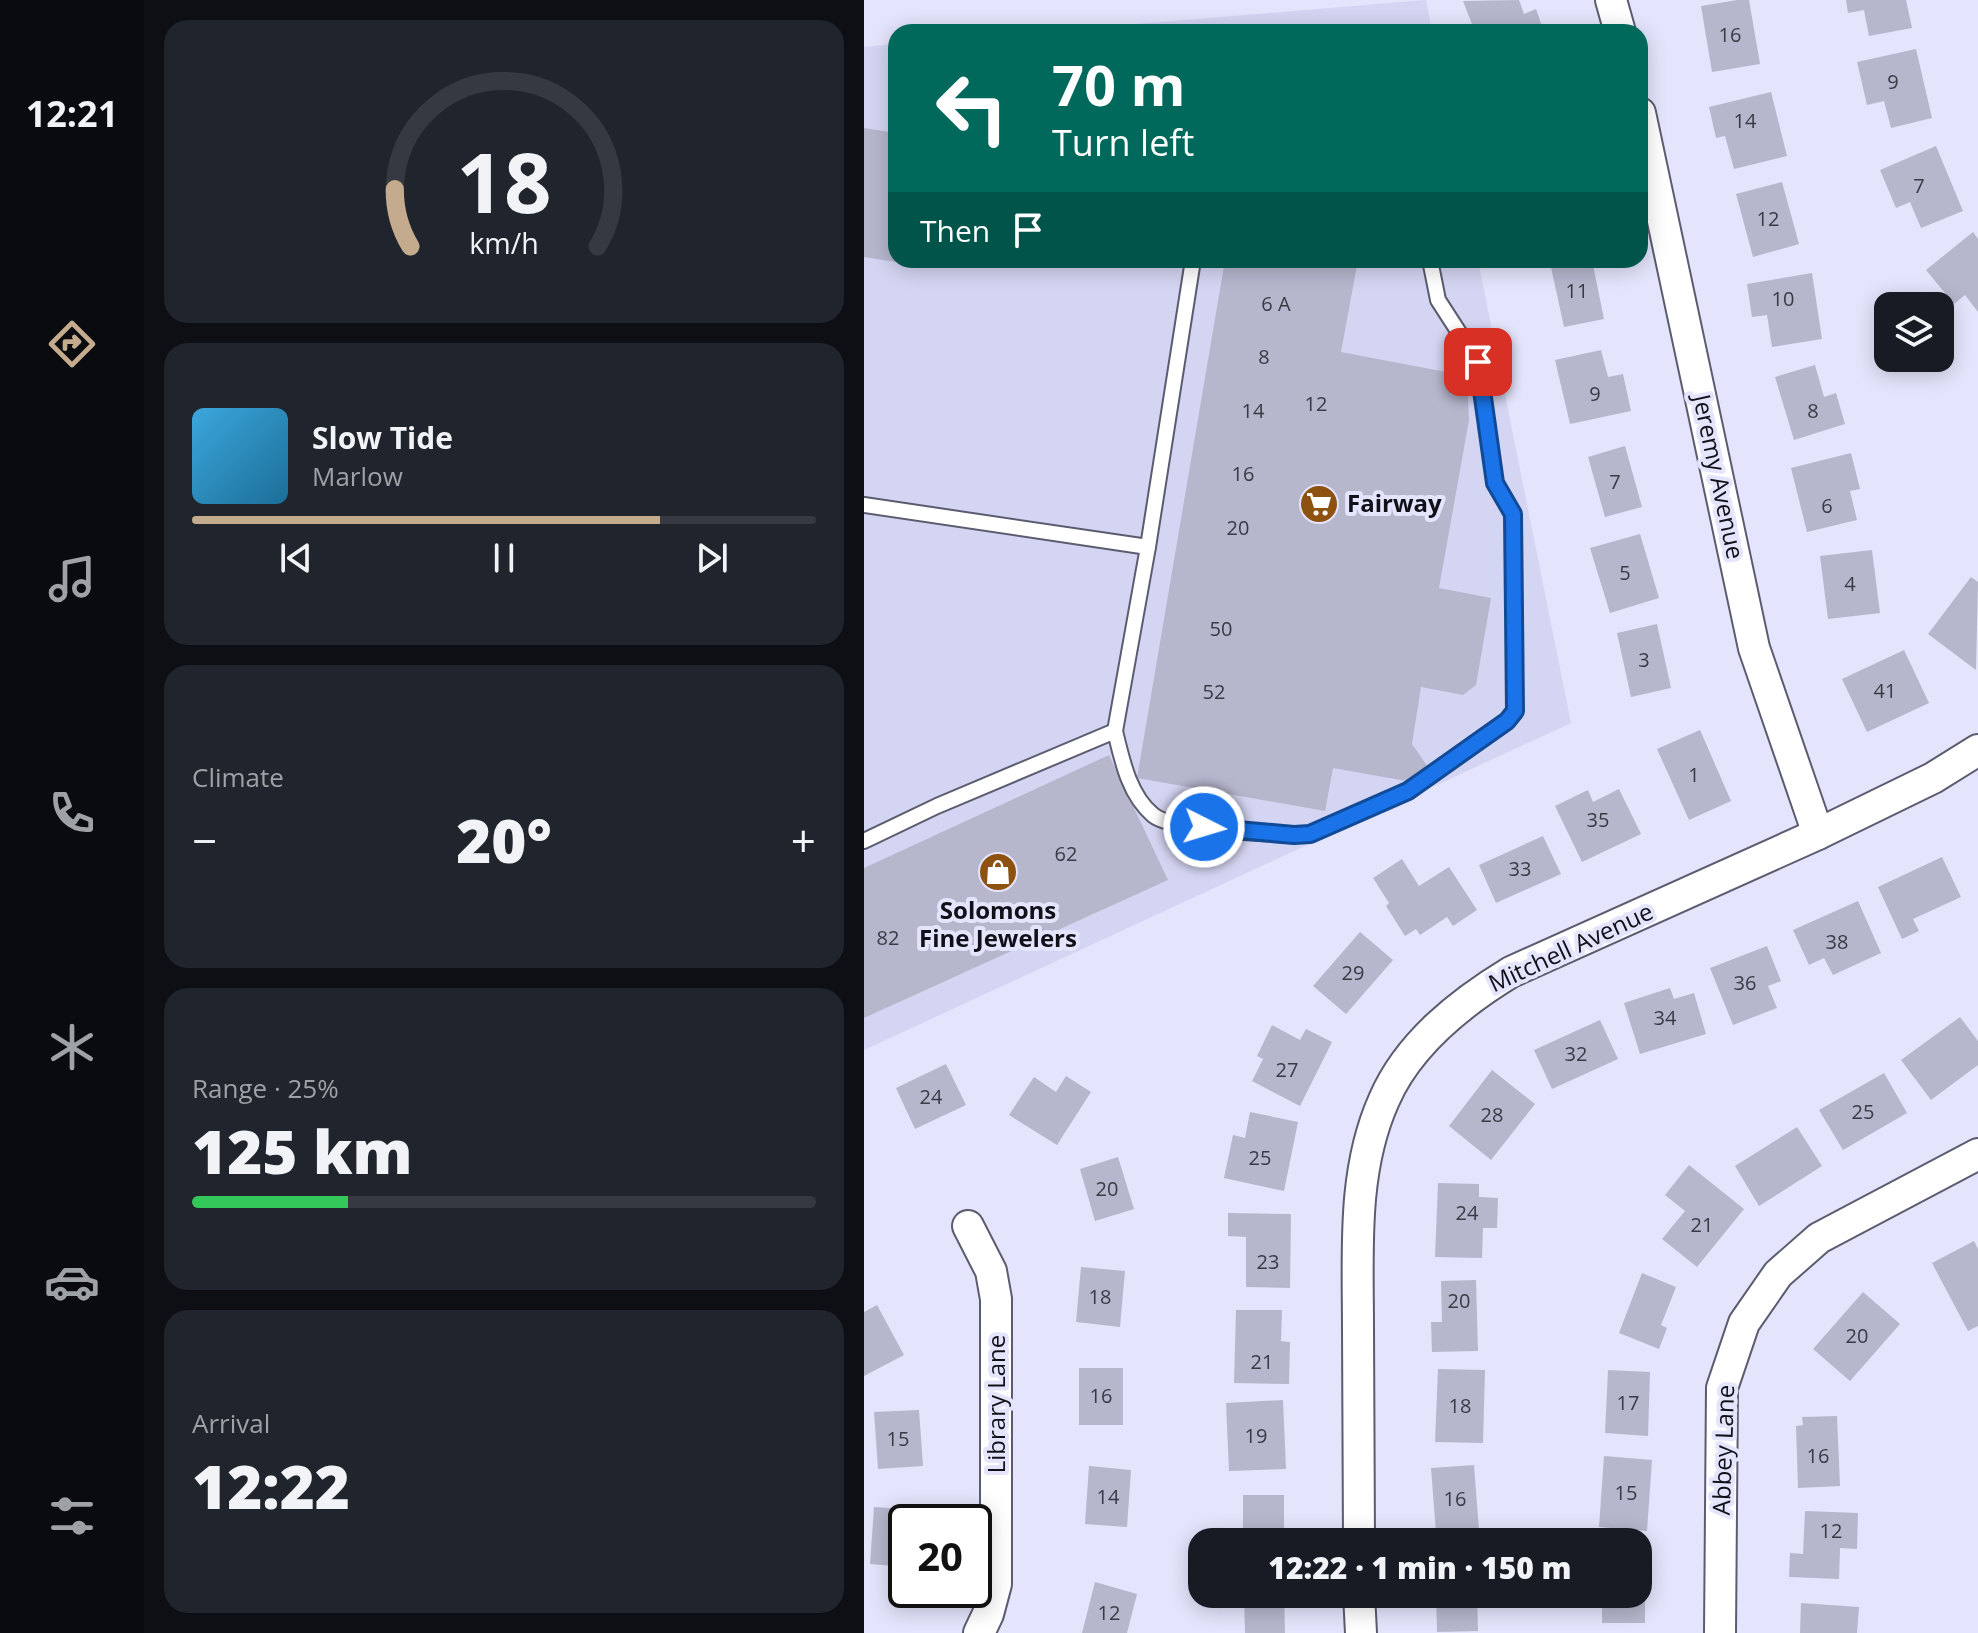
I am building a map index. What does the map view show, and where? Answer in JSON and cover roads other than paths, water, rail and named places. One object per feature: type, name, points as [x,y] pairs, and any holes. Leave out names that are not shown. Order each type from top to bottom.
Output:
[{"type":"street","points":[[1611,0],[1618,24]]},
{"type":"street","name":"Jeremy Avenue","points":[[1648,151],[1754,648],[1818,834]]},
{"type":"street","name":"Mitchell Avenue","points":[[1359,1528],[1360,1208],[1366,1146],[1385,1097],[1412,1052],[1473,995],[1511,972],[1818,834],[1933,778],[1978,750]]},
{"type":"street","name":"Abbey Lane","points":[[1720,1633],[1722,1388],[1744,1323],[1778,1274],[1819,1238],[1978,1154]]},
{"type":"street","name":"Library Lane","points":[[968,1226],[991,1271],[996,1299],[996,1584],[979,1633]]},
{"type":"street","points":[[1360,1608],[1361,1633]]},
{"type":"lane","points":[[1192,268],[1148,547],[1115,731],[1125,770],[1139,798],[1154,817],[1174,824],[1294,835],[1310,834],[1408,791],[1507,721],[1515,711],[1513,514],[1495,483],[1478,362],[1438,300],[1432,268]]},
{"type":"lane","points":[[864,505],[1148,547]]},
{"type":"lane","points":[[864,841],[937,806],[1115,731]]},
{"type":"place","name":"Fairway","points":[[1319,504]]},
{"type":"place","name":"Solomons Fine Jewelers","points":[[998,872]]}]
